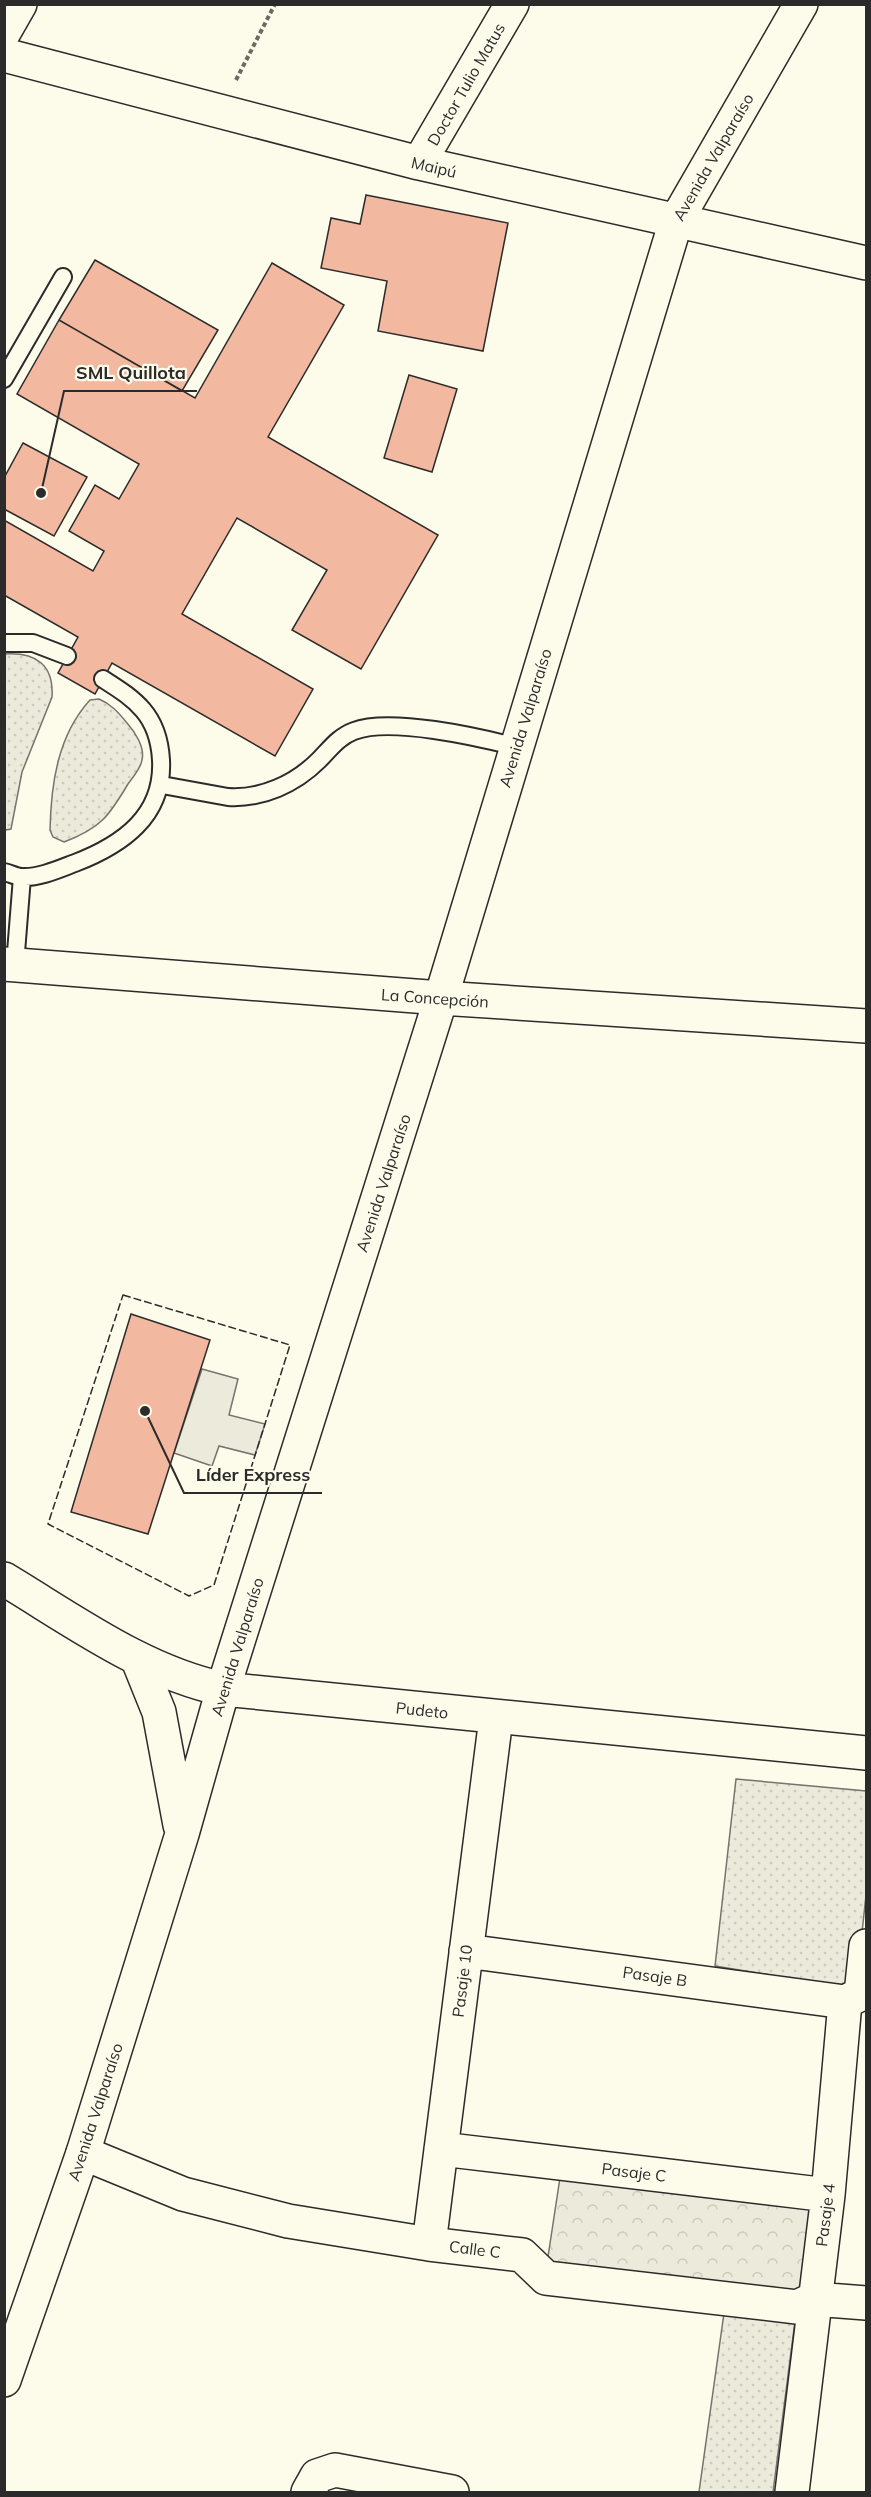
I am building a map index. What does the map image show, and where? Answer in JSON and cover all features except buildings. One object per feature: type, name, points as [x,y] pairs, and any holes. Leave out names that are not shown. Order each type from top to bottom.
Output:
[{"type":"street","points":[[4,32],[20,4]]},
{"type":"street","name":"Doctor Tulio Matus","points":[[419,164],[512,4]]},
{"type":"street","name":"Avenida Valparaíso","points":[[4,2380],[83,2153],[182,1834],[223,1689],[441,999],[676,221],[801,4]]},
{"type":"street","name":"Maipú","points":[[4,55],[419,164],[867,263]]},
{"type":"street","name":"La Concepción","points":[[10,965],[441,999],[867,1026]]},
{"type":"street","name":"Pudeto","points":[[4,1579],[138,1660],[196,1684],[223,1689],[496,1718],[867,1753]]},
{"type":"street","points":[[138,1660],[159,1712],[182,1834]]},
{"type":"street","name":"Pasaje 10","points":[[429,2244],[496,1718]]},
{"type":"street","points":[[845,2002],[861,1994],[867,1946]]},
{"type":"street","name":"Pasaje B","points":[[466,1951],[845,2002]]},
{"type":"street","name":"Pasaje 4","points":[[792,2493],[828,2195],[845,2002]]},
{"type":"street","name":"Pasaje C","points":[[441,2149],[828,2195]]},
{"type":"street","name":"Calle C","points":[[83,2153],[183,2193],[288,2221],[429,2244],[522,2255],[546,2278],[797,2307],[814,2299],[867,2303]]},
{"type":"street","points":[[313,2484],[334,2470],[383,2485],[452,2493]]},
{"type":"lane","points":[[4,379],[63,277]]},
{"type":"lane","points":[[4,643],[33,643],[67,656]]},
{"type":"lane","points":[[4,872],[22,877],[46,873],[102,852],[143,818],[155,803],[162,785],[160,745],[150,720],[134,700],[103,679]]},
{"type":"lane","points":[[162,785],[239,798],[273,792],[317,762],[337,740],[354,731],[376,726],[417,728],[517,747]]},
{"type":"lane","points":[[10,965],[22,877]]},
{"type":"path","points":[[219,112],[275,4]]},
{"type":"green space","points":[[5,654],[26,655],[41,663],[50,676],[52,697],[22,772],[11,829],[5,830]]},
{"type":"green space","points":[[99,699],[121,715],[139,740],[143,755],[137,772],[103,820],[87,832],[64,842],[53,837],[50,830],[52,795],[58,760],[70,728],[79,714],[90,700]]},
{"type":"green space","points":[[736,1779],[866,1791],[866,1895],[856,1989],[715,1966]]},
{"type":"green space","points":[[561,2171],[816,2199],[798,2299],[546,2270]]},
{"type":"green space","points":[[724,2313],[795,2321],[773,2492],[699,2492]]},
{"type":"shaded area","points":[[202,1369],[238,1379],[229,1415],[265,1424],[255,1455],[219,1446],[212,1466],[174,1453]]},
{"type":"fence","points":[[123,1295],[290,1345],[214,1585],[189,1596],[48,1524],[123,1295]]},
{"type":"place","name":"SML Quillota","points":[[41,493]]},
{"type":"place","name":"Líder Express","points":[[145,1411]]}]
